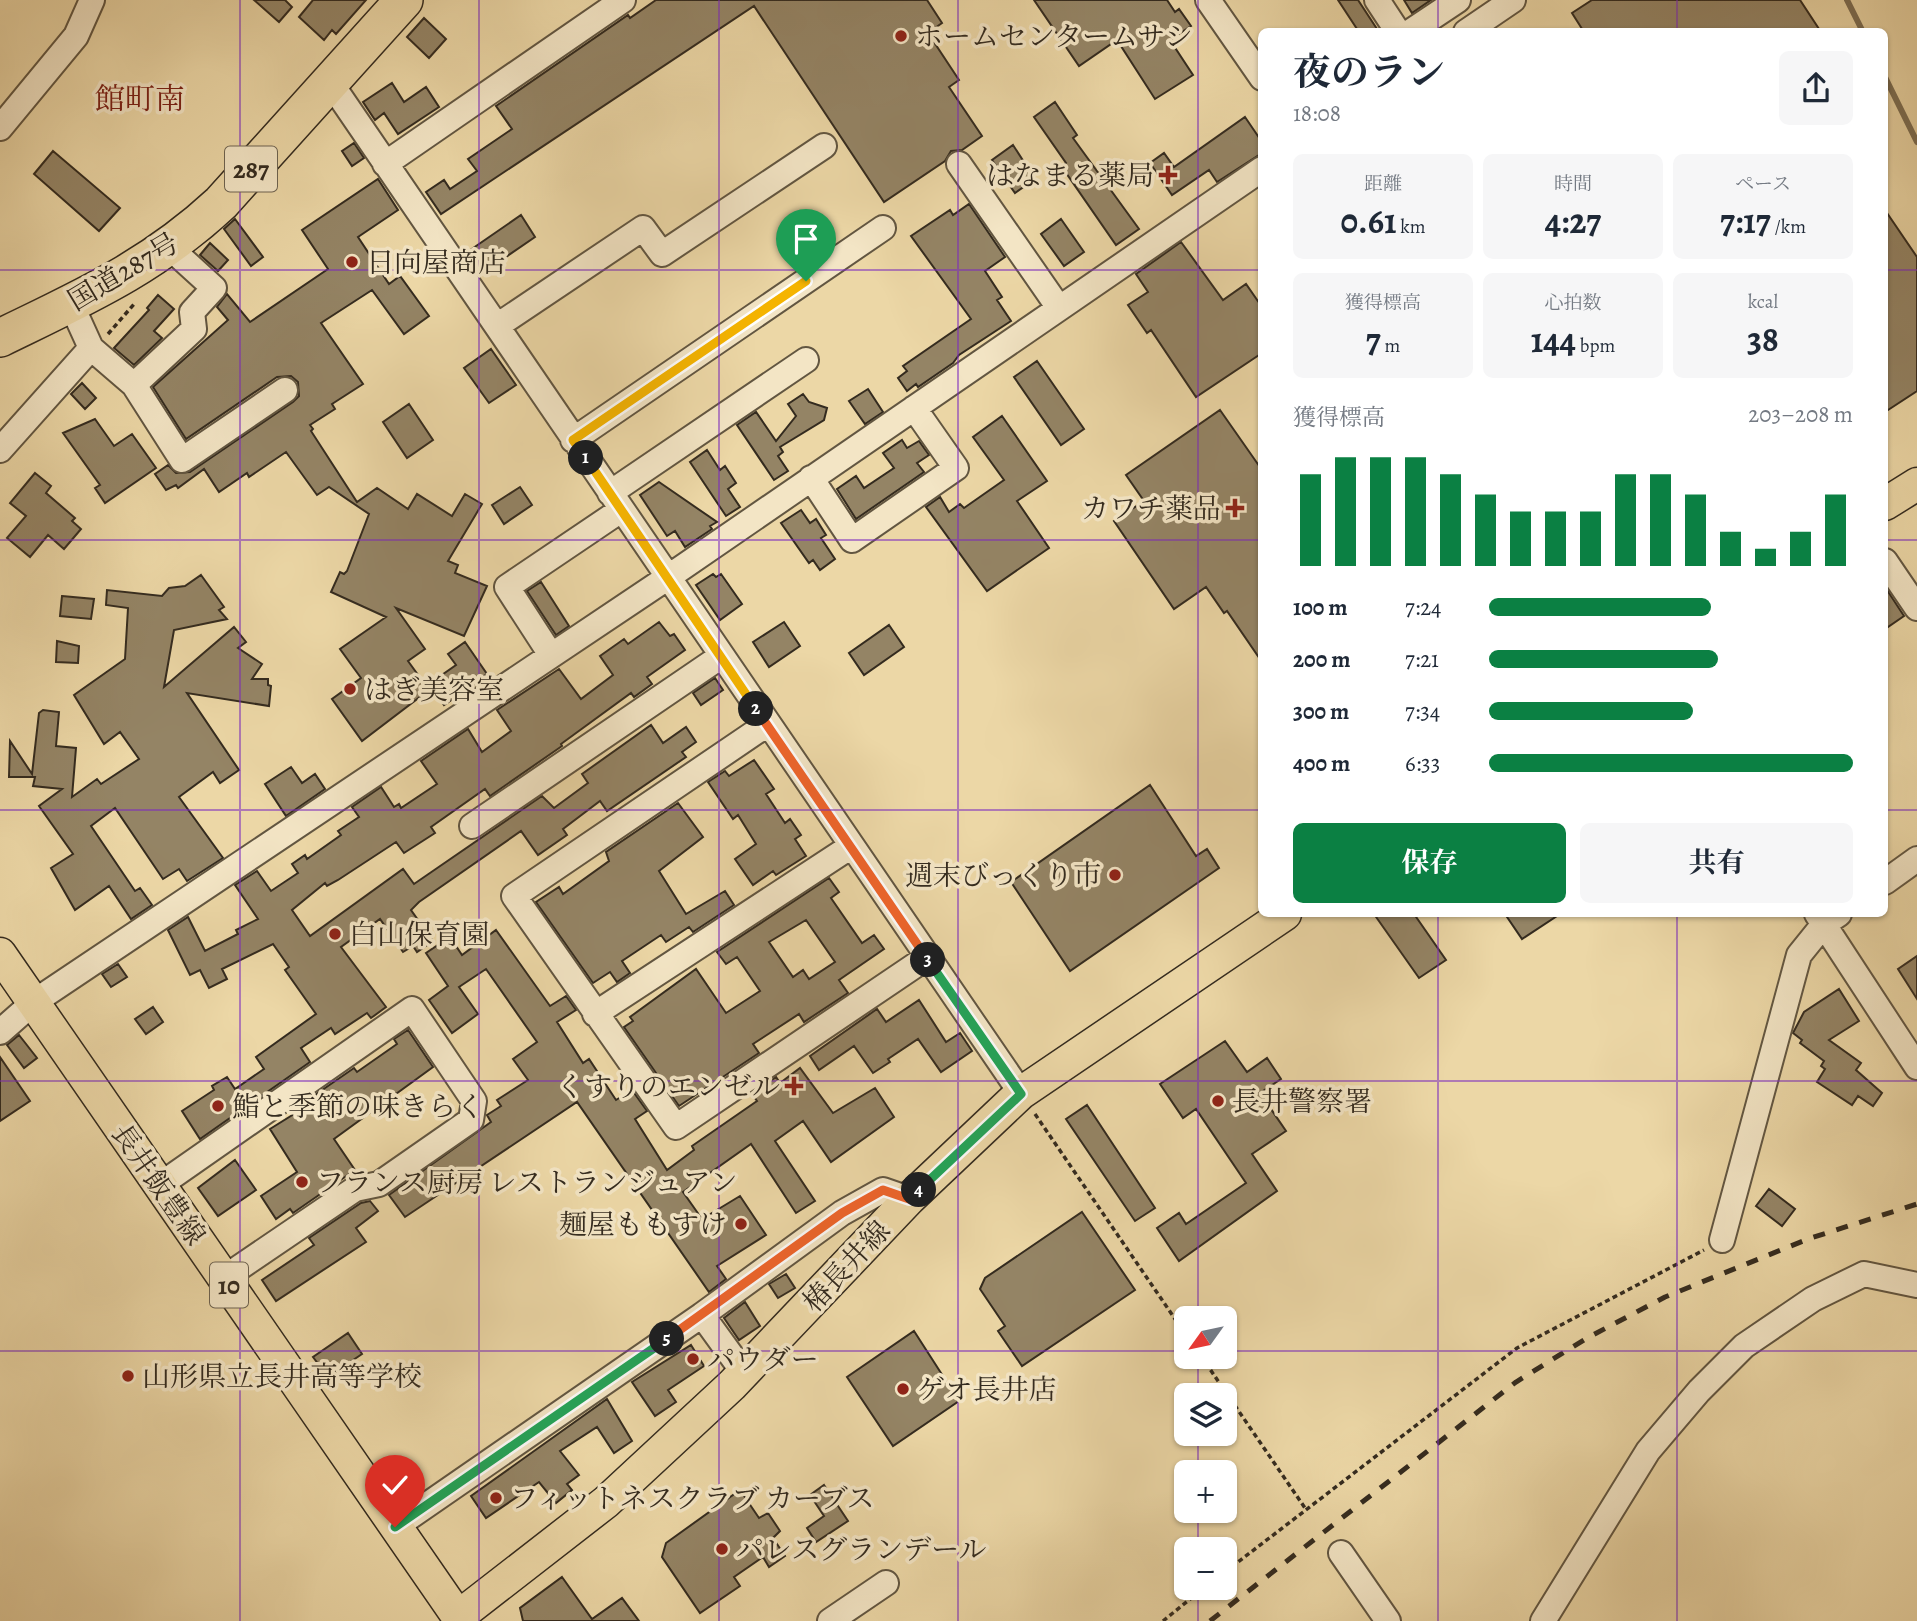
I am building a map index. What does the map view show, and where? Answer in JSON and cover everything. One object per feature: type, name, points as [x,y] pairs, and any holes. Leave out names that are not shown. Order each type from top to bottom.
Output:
[{"type":"highway","name":"国道287号","points":[[0,338],[132,272],[170,247],[221,203],[404,0]]},
{"type":"main road","points":[[1888,502],[1917,484]]},
{"type":"main road","name":"椿長井線","points":[[457,1620],[606,1502],[744,1373],[909,1199],[1021,1094],[1281,917]]},
{"type":"main road","name":"長井飯豊線","points":[[0,954],[457,1620]]},
{"type":"street","points":[[0,128],[76,36],[92,0]]},
{"type":"street","points":[[385,163],[623,0]]},
{"type":"street","points":[[1208,0],[1258,72]]},
{"type":"street","points":[[1377,0],[1395,28]]},
{"type":"street","points":[[1416,28],[1458,0]]},
{"type":"street","points":[[1472,28],[1513,0]]},
{"type":"street","points":[[330,82],[766,725],[1021,1094]]},
{"type":"street","points":[[497,326],[643,229],[662,254],[824,146]]},
{"type":"street","points":[[959,164],[1059,308]]},
{"type":"street","points":[[0,1032],[34,1002],[667,578],[1258,172]]},
{"type":"street","points":[[573,440],[883,228]]},
{"type":"street","points":[[134,385],[194,329],[192,312],[214,288],[170,247]]},
{"type":"street","points":[[71,304],[134,385],[182,460],[285,390]]},
{"type":"street","points":[[0,450],[98,342]]},
{"type":"street","points":[[551,655],[507,587],[615,502],[806,360]]},
{"type":"street","points":[[811,478],[852,540],[956,468],[914,408]]},
{"type":"street","points":[[1888,565],[1917,608]]},
{"type":"street","points":[[472,827],[720,657]]},
{"type":"street","points":[[766,725],[514,896],[595,1014],[676,1127],[926,958]]},
{"type":"street","points":[[595,1014],[850,847]]},
{"type":"street","points":[[1888,880],[1917,859]]},
{"type":"street","points":[[1722,1240],[1799,955],[1827,917],[1917,1067]]},
{"type":"street","points":[[160,1185],[412,1009],[474,1101],[471,1120],[379,1184],[355,1189],[224,1278]]},
{"type":"street","points":[[395,1527],[702,1315],[842,1213],[883,1190],[909,1199]]},
{"type":"street","points":[[1543,1621],[1648,1451],[1699,1391],[1744,1346],[1813,1299],[1864,1274],[1917,1285]]},
{"type":"street","points":[[702,1315],[744,1373]]},
{"type":"street","points":[[1341,1553],[1388,1621]]},
{"type":"street","points":[[830,1621],[886,1583]]},
{"type":"path","points":[[98,342],[138,299]]},
{"type":"path","points":[[1021,1094],[1174,1317]]},
{"type":"path","points":[[1237,1562],[1517,1348],[1722,1240]]},
{"type":"path","points":[[1210,1369],[1305,1508]]},
{"type":"path","points":[[1163,1621],[1189,1600]]},
{"type":"building","points":[[254,0],[285,0],[292,7],[279,22]]},
{"type":"building","points":[[313,0],[366,0],[336,34],[332,30],[324,40],[299,17]]},
{"type":"building","points":[[656,0],[927,0],[942,23],[928,33],[959,80],[949,87],[982,136],[962,150],[951,151],[945,161],[884,202],[754,6],[441,214],[426,192],[444,180],[450,189],[477,171],[468,159],[512,129],[496,106],[628,15],[630,18]]},
{"type":"building","points":[[1034,0],[1167,0],[1175,12],[1179,9],[1191,26],[1170,40],[1193,75],[1155,99],[1117,40],[1079,66]]},
{"type":"building","points":[[1338,0],[1358,0],[1376,28],[1356,28]]},
{"type":"building","points":[[1404,0],[1431,0],[1412,13]]},
{"type":"building","points":[[1592,0],[1800,0],[1818,28],[1581,28],[1572,13]]},
{"type":"building","points":[[424,18],[446,39],[429,58],[407,37]]},
{"type":"building","points":[[392,83],[404,102],[426,87],[439,107],[398,134],[384,113],[375,120],[363,102]]},
{"type":"building","points":[[1055,102],[1077,135],[1073,138],[1139,229],[1116,245],[1062,167],[1066,163],[1034,117]]},
{"type":"building","points":[[1245,117],[1258,136],[1258,156],[1217,182],[1209,170],[1172,195],[1150,163],[1164,153],[1174,167]]},
{"type":"building","points":[[354,143],[364,158],[352,166],[342,151]]},
{"type":"building","points":[[1013,145],[1035,179],[1015,193],[992,160]]},
{"type":"building","points":[[53,151],[120,208],[99,231],[34,174]]},
{"type":"building","points":[[378,179],[398,210],[358,237],[389,284],[400,276],[429,316],[404,334],[372,290],[321,323],[363,384],[332,404],[335,409],[310,425],[313,429],[311,431],[357,502],[377,488],[408,509],[417,494],[452,516],[465,494],[482,504],[448,561],[458,565],[455,573],[487,586],[464,636],[396,608],[425,649],[408,661],[429,690],[362,741],[332,699],[361,678],[340,649],[386,617],[331,592],[340,572],[344,574],[347,571],[369,514],[329,487],[317,495],[286,452],[249,477],[247,473],[219,492],[204,469],[178,488],[176,485],[166,490],[155,474],[168,465],[176,473],[190,472],[293,402],[299,396],[298,382],[291,376],[277,377],[186,439],[153,387],[228,320],[217,307],[227,294],[250,322],[328,269],[302,230]]},
{"type":"building","points":[[969,204],[1005,257],[985,271],[1002,297],[997,300],[1011,321],[959,355],[953,363],[918,387],[916,384],[907,391],[898,378],[907,371],[903,366],[971,319],[911,236],[950,210],[953,215]]},
{"type":"building","points":[[1888,214],[1917,257],[1917,391],[1888,410]]},
{"type":"building","points":[[521,215],[535,237],[503,259],[501,255],[479,272],[466,253]]},
{"type":"building","points":[[235,219],[263,257],[251,266],[224,229]]},
{"type":"building","points":[[1061,219],[1084,252],[1064,266],[1041,234]]},
{"type":"building","points":[[1181,242],[1223,300],[1246,284],[1258,301],[1258,356],[1196,397],[1151,330],[1147,333],[1128,305],[1148,292],[1136,274]]},
{"type":"building","points":[[210,243],[228,260],[218,271],[200,255]]},
{"type":"building","points":[[158,295],[174,309],[154,331],[162,338],[134,365],[114,348],[149,310],[147,308]]},
{"type":"building","points":[[491,349],[516,385],[489,403],[464,368]]},
{"type":"building","points":[[1037,361],[1084,429],[1061,445],[1014,377]]},
{"type":"building","points":[[82,383],[96,398],[85,409],[71,394]]},
{"type":"building","points":[[868,389],[883,412],[865,424],[849,401]]},
{"type":"building","points":[[803,394],[809,402],[827,408],[824,420],[780,447],[783,452],[778,456],[788,471],[774,480],[737,425],[756,412],[776,441],[796,416],[788,404]]},
{"type":"building","points":[[409,404],[433,440],[407,458],[383,422]]},
{"type":"building","points":[[1220,410],[1258,464],[1258,656],[1227,611],[1224,613],[1206,587],[1174,609],[1114,521],[1144,501],[1126,475]]},
{"type":"building","points":[[1002,416],[1047,481],[1017,501],[1049,548],[987,591],[926,507],[940,497],[949,512],[960,504],[964,508],[1004,480],[973,437]]},
{"type":"building","points":[[95,419],[114,446],[132,434],[156,468],[105,503],[95,488],[100,485],[63,433]]},
{"type":"building","points":[[902,440],[907,448],[919,441],[929,455],[917,463],[924,472],[856,519],[837,489],[856,476],[864,488],[894,468],[883,453]]},
{"type":"building","points":[[707,450],[720,470],[725,466],[736,483],[728,489],[740,507],[726,516],[690,462]]},
{"type":"building","points":[[35,473],[51,486],[46,493],[75,518],[72,521],[81,529],[64,549],[48,535],[30,557],[7,538],[26,516],[10,503]]},
{"type":"building","points":[[659,482],[717,522],[710,526],[712,529],[685,547],[675,531],[667,536],[640,495]]},
{"type":"building","points":[[520,487],[532,505],[504,524],[492,505]]},
{"type":"building","points":[[801,510],[810,523],[816,519],[826,535],[821,538],[835,559],[820,570],[813,560],[809,563],[781,523]]},
{"type":"building","points":[[713,574],[716,577],[721,574],[742,604],[720,620],[696,585]]},
{"type":"building","points":[[201,575],[224,607],[219,610],[227,619],[174,630],[164,687],[234,627],[246,642],[238,648],[262,664],[252,679],[268,679],[268,685],[271,686],[269,706],[187,693],[239,770],[220,783],[213,772],[179,797],[223,858],[187,881],[179,869],[163,879],[115,808],[91,826],[135,891],[140,888],[152,905],[131,919],[109,886],[75,910],[51,868],[73,854],[39,806],[62,789],[33,786],[35,777],[9,777],[10,741],[32,774],[39,713],[43,710],[59,712],[56,746],[76,748],[72,797],[97,779],[101,784],[139,759],[120,732],[104,744],[74,695],[125,659],[128,608],[106,605],[107,590],[162,596],[169,588],[185,586]]},
{"type":"building","points":[[541,582],[569,626],[556,635],[527,591]]},
{"type":"building","points":[[1888,592],[1904,616],[1888,627]]},
{"type":"building","points":[[62,596],[94,599],[91,619],[60,616]]},
{"type":"building","points":[[659,622],[670,636],[674,634],[685,650],[647,677],[652,684],[634,697],[631,693],[490,796],[485,789],[431,827],[435,833],[404,853],[396,842],[338,880],[327,886],[325,883],[292,910],[310,936],[403,869],[414,884],[542,796],[554,808],[588,783],[582,774],[651,725],[663,743],[686,727],[696,742],[682,752],[686,757],[607,811],[600,801],[563,829],[567,835],[538,855],[521,831],[419,902],[411,910],[433,941],[417,952],[413,946],[403,952],[380,919],[341,947],[386,1007],[371,1018],[367,1013],[335,1034],[331,1028],[301,1048],[310,1062],[200,1139],[182,1111],[214,1090],[212,1086],[227,1077],[235,1089],[264,1069],[256,1057],[316,1014],[285,970],[289,967],[273,944],[222,969],[227,979],[209,988],[200,970],[190,975],[168,930],[188,917],[205,951],[238,934],[236,930],[258,919],[235,885],[257,871],[271,891],[298,873],[292,864],[305,855],[307,859],[341,835],[338,831],[359,817],[352,807],[381,787],[394,807],[399,804],[401,808],[437,784],[421,761],[468,729],[482,752],[511,731],[497,710],[559,669],[581,699],[613,675],[600,656],[624,639],[628,644]]},
{"type":"building","points":[[784,622],[800,646],[769,667],[753,642]]},
{"type":"building","points":[[889,625],[904,647],[864,675],[849,653]]},
{"type":"building","points":[[57,641],[79,646],[78,663],[56,662]]},
{"type":"building","points":[[465,642],[487,674],[479,679],[482,684],[468,694],[466,690],[444,705],[429,684],[456,665],[448,654]]},
{"type":"building","points":[[715,678],[723,690],[701,705],[693,693]]},
{"type":"building","points":[[754,760],[774,789],[766,794],[785,823],[790,819],[801,835],[795,839],[806,856],[776,875],[773,871],[753,885],[735,859],[756,844],[738,815],[733,819],[708,782],[725,771],[729,776]]},
{"type":"building","points":[[291,767],[302,783],[315,774],[325,789],[286,816],[265,784]]},
{"type":"building","name":"週末びっくり市","points":[[1150,785],[1196,856],[1207,849],[1219,868],[1070,971],[1011,882]]},
{"type":"building","points":[[678,803],[703,837],[659,871],[686,914],[725,891],[734,905],[693,932],[689,927],[666,942],[661,935],[622,961],[630,973],[617,982],[610,972],[593,983],[536,902],[559,887],[563,894],[609,861],[606,852]]},
{"type":"building","points":[[829,878],[839,892],[831,898],[862,943],[874,935],[884,949],[839,980],[848,993],[804,1022],[799,1014],[753,1044],[759,1053],[679,1106],[624,1027],[633,1021],[630,1017],[696,969],[726,1013],[760,991],[737,957],[726,964],[717,952]],"holes":[[[806,920],[835,962],[809,979],[803,970],[793,977],[769,942]]]},
{"type":"building","points":[[1376,917],[1416,917],[1446,960],[1419,978]]},
{"type":"building","points":[[1507,917],[1555,917],[1522,939]]},
{"type":"building","points":[[496,930],[550,1006],[566,996],[576,1010],[557,1022],[583,1063],[589,1059],[616,1100],[632,1090],[647,1111],[635,1119],[667,1170],[694,1150],[692,1146],[757,1101],[752,1094],[776,1077],[780,1083],[800,1068],[833,1113],[875,1088],[894,1117],[831,1162],[803,1121],[775,1141],[815,1201],[796,1213],[751,1144],[683,1192],[702,1219],[740,1196],[766,1235],[717,1266],[726,1279],[709,1292],[577,1102],[405,1217],[389,1195],[491,1122],[487,1115],[501,1106],[497,1100],[528,1080],[513,1059],[537,1042],[486,969],[459,987],[478,1014],[452,1033],[429,1000],[448,986],[426,953],[450,937],[462,955]]},
{"type":"building","points":[[1917,956],[1917,999],[1898,969]]},
{"type":"building","points":[[118,964],[127,977],[111,987],[102,974]]},
{"type":"building","points":[[1839,989],[1859,1021],[1829,1040],[1861,1063],[1856,1070],[1882,1093],[1873,1106],[1858,1096],[1852,1105],[1817,1082],[1825,1069],[1821,1066],[1824,1061],[1800,1043],[1802,1040],[1793,1033],[1804,1012]]},
{"type":"building","points":[[919,1000],[946,1042],[960,1033],[972,1051],[941,1072],[918,1039],[888,1059],[890,1062],[873,1073],[854,1046],[819,1070],[810,1056],[877,1009],[886,1022]]},
{"type":"building","points":[[153,1007],[163,1022],[146,1034],[135,1019]]},
{"type":"building","points":[[408,1030],[433,1067],[334,1139],[355,1170],[293,1213],[290,1209],[276,1219],[261,1196],[297,1172],[270,1129],[318,1099],[315,1095],[354,1068],[357,1072],[397,1044],[394,1039]]},
{"type":"building","points":[[19,1035],[37,1058],[24,1068],[7,1045]]},
{"type":"building","name":"長井警察署","points":[[1225,1041],[1247,1072],[1267,1058],[1281,1079],[1260,1093],[1286,1131],[1252,1154],[1277,1191],[1179,1261],[1157,1228],[1179,1213],[1186,1224],[1246,1183],[1196,1109],[1183,1118],[1160,1084]]},
{"type":"building","points":[[0,1057],[30,1101],[0,1121]]},
{"type":"building","points":[[1087,1105],[1155,1208],[1135,1221],[1066,1119]]},
{"type":"building","points":[[235,1160],[256,1190],[218,1216],[198,1188]]},
{"type":"building","points":[[1769,1189],[1795,1209],[1782,1226],[1756,1206]]},
{"type":"building","points":[[370,1201],[378,1211],[356,1228],[366,1242],[276,1301],[262,1280],[314,1245],[309,1238],[361,1203]]},
{"type":"building","points":[[1082,1212],[1135,1290],[1022,1366],[998,1331],[1005,1326],[980,1289],[985,1278]]},
{"type":"building","points":[[786,1274],[795,1288],[778,1298],[769,1284]]},
{"type":"building","points":[[745,1302],[760,1326],[739,1340],[724,1318]]},
{"type":"building","name":"ゲオ長井店","points":[[914,1331],[959,1401],[893,1446],[847,1377]]},
{"type":"building","points":[[348,1333],[362,1354],[328,1377],[313,1357]]},
{"type":"building","points":[[691,1345],[704,1366],[668,1390],[676,1402],[655,1416],[632,1382]]},
{"type":"building","points":[[607,1399],[632,1441],[614,1453],[597,1427],[560,1451],[579,1475],[567,1484],[572,1490],[556,1503],[539,1482],[486,1518],[471,1496]]},
{"type":"building","points":[[824,1485],[848,1521],[816,1542],[807,1528],[824,1516],[810,1495]]},
{"type":"building","name":"パレスグランデール","points":[[740,1490],[759,1518],[768,1513],[780,1531],[773,1538],[785,1556],[769,1567],[763,1557],[734,1577],[740,1586],[700,1613],[662,1557],[666,1543]]},
{"type":"building","points":[[562,1577],[592,1619],[622,1598],[639,1621],[523,1621],[520,1608]]},
{"type":"waterway","points":[[1847,0],[1861,28]]},
{"type":"waterway","points":[[1888,83],[1917,142]]},
{"type":"railway","points":[[1210,1621],[1516,1382],[1587,1338],[1665,1297],[1808,1239],[1917,1204]]},
{"type":"place","name":"ホームセンタームサシ","points":[[901,36]]},
{"type":"place","name":"はなまる薬局","points":[[1168,175]]},
{"type":"place","name":"日向屋商店","points":[[352,262]]},
{"type":"place","name":"カワチ薬品","points":[[1235,508]]},
{"type":"place","name":"はぎ美容室","points":[[350,689]]},
{"type":"place","name":"週末びっくり市","points":[[1115,875]]},
{"type":"place","name":"白山保育園","points":[[335,934]]},
{"type":"place","name":"くすりのエンゼル","points":[[794,1086]]},
{"type":"place","name":"長井警察署","points":[[1218,1101]]},
{"type":"place","name":"鮨と季節の味きらく","points":[[218,1106]]},
{"type":"place","name":"フランス厨房 レストランジュアン","points":[[302,1182]]},
{"type":"place","name":"麺屋ももすけ","points":[[741,1224]]},
{"type":"place","name":"パウダー","points":[[693,1359]]},
{"type":"place","name":"山形県立長井高等学校","points":[[128,1376]]},
{"type":"place","name":"ゲオ長井店","points":[[903,1389]]},
{"type":"place","name":"フィットネスクラブ カーブス","points":[[496,1498]]},
{"type":"place","name":"パレスグランデール","points":[[722,1549]]},
{"type":"district","name":"館町南","points":[[140,99]]},
{"type":"route","points":[[395,1527],[702,1315],[842,1213],[883,1190],[909,1199],[1021,1094],[573,440],[806,281]]}]
